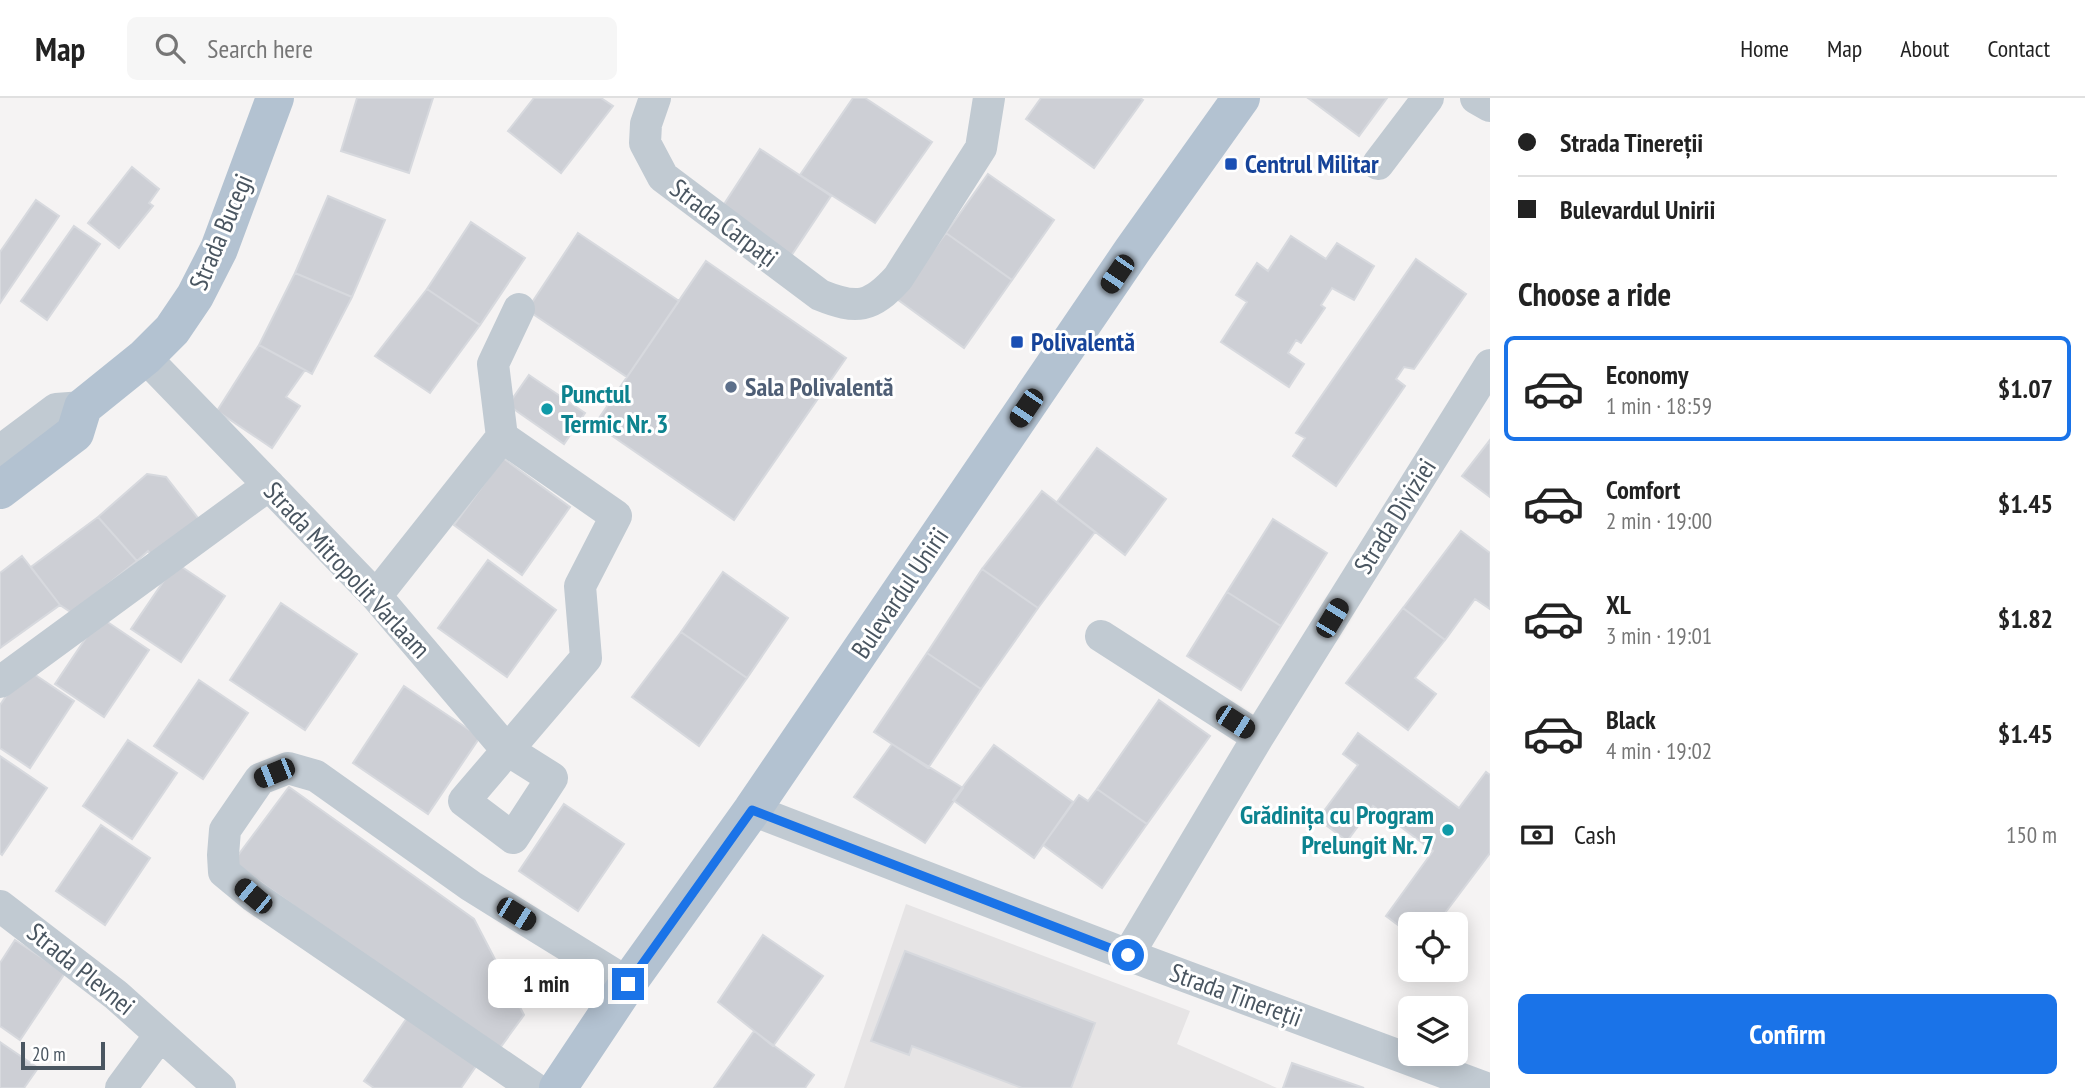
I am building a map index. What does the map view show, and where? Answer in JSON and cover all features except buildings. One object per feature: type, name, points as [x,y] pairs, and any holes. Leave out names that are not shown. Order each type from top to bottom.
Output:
[{"type":"main road","name":"Strada Bucegi","points":[[0,491],[75,433],[83,407],[145,357],[172,330],[195,296],[219,249],[275,98]]},
{"type":"main road","name":"Bulevardul Unirii","points":[[558,1088],[628,984],[752,810],[1132,251],[1241,98]]},
{"type":"street","name":"Strada Carpați","points":[[655,98],[646,124],[645,143],[663,177],[820,295],[841,303],[859,305],[882,297],[898,278],[981,148],[989,98]]},
{"type":"street","points":[[1378,164],[1428,98]]},
{"type":"street","points":[[1476,98],[1490,106]]},
{"type":"street","points":[[376,596],[502,437],[493,364],[519,309]]},
{"type":"street","name":"Strada Mitropolit Varlaam","points":[[145,357],[376,596],[506,749],[552,778],[513,838],[464,802],[506,749]]},
{"type":"street","name":"Strada Diviziei","points":[[1128,955],[1258,737],[1490,365]]},
{"type":"street","name":"Strada Bucegi","points":[[0,451],[55,409],[83,407]]},
{"type":"street","points":[[502,437],[615,516],[580,586],[586,657],[506,749]]},
{"type":"street","points":[[0,682],[269,485]]},
{"type":"street","points":[[1101,636],[1258,737]]},
{"type":"street","points":[[534,1088],[253,896],[224,872],[225,830],[260,779],[288,768],[316,776],[471,886],[628,984]]},
{"type":"street","name":"Strada Tinereții","points":[[752,810],[1128,955],[1486,1088]]},
{"type":"street","name":"Strada Plevnei","points":[[0,906],[116,995],[220,1088]]},
{"type":"street","name":"Strada Plevnei","points":[[121,1088],[160,1035]]},
{"type":"shaded area","points":[[906,904],[1190,1011],[1177,1044],[1277,1088],[844,1088]]},
{"type":"place","name":"Centrul Militar","points":[[1231,164]]},
{"type":"place","name":"Polivalentă","points":[[1017,342]]},
{"type":"place","name":"Sala Polivalentă","points":[[731,387]]},
{"type":"place","name":"Punctul Termic Nr. 3","points":[[547,409]]},
{"type":"place","name":"Grădinița cu Program Prelungit Nr. 7","points":[[1448,830]]},
{"type":"route","points":[[628,984],[752,810],[1128,955]]}]
